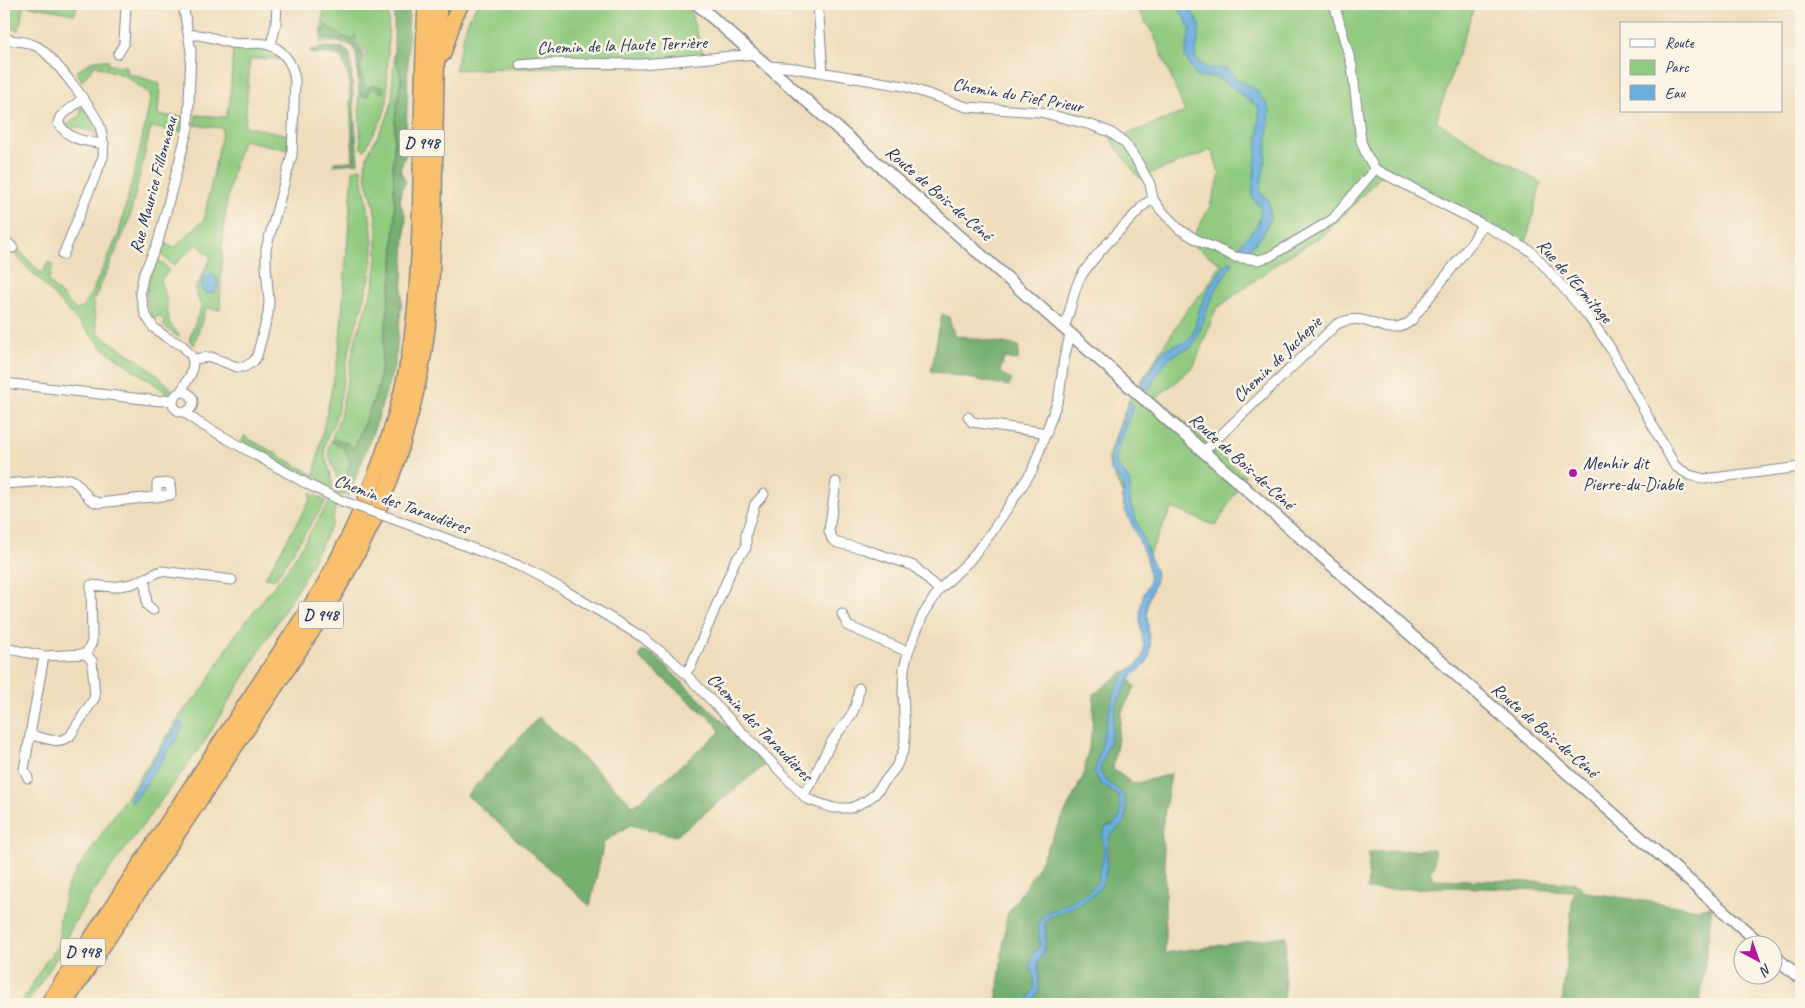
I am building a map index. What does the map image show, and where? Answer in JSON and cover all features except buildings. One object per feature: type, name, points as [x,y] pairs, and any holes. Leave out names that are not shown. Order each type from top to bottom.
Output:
[{"type":"highway","points":[[420,4],[423,57]]},
{"type":"highway","name":"D 948","points":[[48,1004],[322,590],[359,518],[376,477],[401,395],[415,312],[419,248],[426,4]]},
{"type":"highway","name":"D 948","points":[[64,1004],[305,641],[348,571],[379,508],[402,444],[424,348],[432,264],[438,4]]},
{"type":"highway","points":[[436,77],[448,36],[461,4]]},
{"type":"street","points":[[118,54],[124,44],[126,4]]},
{"type":"street","name":"Rue Maurice Fillonneau","points":[[183,4],[189,35],[191,61],[188,128],[158,242],[142,279],[140,292],[145,314],[154,328],[183,346],[192,359]]},
{"type":"street","points":[[271,45],[276,24],[277,4]]},
{"type":"street","name":"Route de Bois-de-Céné","points":[[697,4],[1204,450],[1752,936]]},
{"type":"street","points":[[818,4],[823,72]]},
{"type":"street","points":[[1334,4],[1352,66],[1361,141],[1375,169]]},
{"type":"street","points":[[189,35],[198,35],[235,44],[260,43],[271,45],[286,56],[294,74],[293,150],[266,248],[269,302],[260,347],[253,362],[244,367],[234,366],[211,357],[192,359],[193,367],[189,380],[177,396],[184,410],[193,401],[190,395],[189,380]]},
{"type":"street","points":[[4,39],[36,46],[48,54],[100,126],[104,144],[103,157],[63,255]]},
{"type":"street","name":"Chemin de la Haute Terrière","points":[[520,65],[546,63],[642,64],[755,54]]},
{"type":"street","name":"Chemin du Fief Prieur","points":[[769,66],[823,72],[904,86],[967,107],[1040,112],[1091,125],[1110,132],[1125,143],[1138,161],[1150,184],[1153,199],[1179,229],[1199,242],[1235,257],[1258,260],[1269,257],[1333,220],[1375,169]]},
{"type":"street","points":[[82,99],[60,117],[58,124],[69,136],[104,144]]},
{"type":"street","name":"Rue de l'Ermitage","points":[[1375,169],[1532,252],[1588,316],[1608,344],[1675,466],[1682,472],[1705,479],[1801,467]]},
{"type":"street","name":"Chemin des Taraudières","points":[[4,383],[160,401],[184,410],[196,420],[309,485],[342,501],[503,559],[554,584],[653,645],[684,673],[803,795],[813,802],[833,808],[850,808],[866,801],[878,791],[889,778],[901,758],[904,749],[905,719],[903,678],[908,652],[923,615],[939,590],[969,561],[991,533],[1032,471],[1059,398],[1064,359],[1069,339],[1068,331],[1072,297],[1080,278],[1095,258],[1145,204],[1153,199]]},
{"type":"street","name":"Chemin de Juchepie","points":[[1204,450],[1337,324],[1355,318],[1390,328],[1401,326],[1411,321],[1473,241],[1482,224]]},
{"type":"street","points":[[4,239],[13,248]]},
{"type":"street","name":"Chemin des Taraudières","points":[[160,401],[186,392],[190,395]]},
{"type":"street","points":[[968,417],[972,422],[1047,433]]},
{"type":"street","points":[[4,484],[70,479],[80,485],[88,499],[99,503],[156,496]]},
{"type":"street","points":[[836,482],[829,531],[832,539],[837,543],[864,549],[914,566],[939,590]]},
{"type":"street","points":[[684,673],[690,666],[735,560],[746,548],[746,534],[755,504],[764,494]]},
{"type":"street","points":[[86,654],[92,642],[91,585],[113,586],[132,584],[161,571],[232,580]]},
{"type":"street","points":[[144,579],[147,605],[153,610]]},
{"type":"street","points":[[842,614],[848,626],[908,652]]},
{"type":"street","points":[[4,648],[44,656],[86,654],[92,660],[95,697],[70,736],[65,740],[58,741],[31,735]]},
{"type":"street","points":[[28,778],[24,769],[44,656]]},
{"type":"street","points":[[803,795],[832,742],[852,716],[858,704],[860,688]]},
{"type":"street","points":[[1782,963],[1801,979]]},
{"type":"green space","points":[[4,4],[77,4],[75,14],[24,5],[19,30],[10,28],[9,35],[4,34]]},
{"type":"green space","points":[[324,4],[389,4],[387,102],[383,117],[364,151],[361,148],[357,59],[367,56],[357,44],[355,35],[354,47],[338,42],[321,43]]},
{"type":"green space","points":[[394,4],[409,4],[405,156],[400,170],[406,182],[400,195],[406,216],[402,300],[395,363],[376,424],[349,496],[341,495],[350,462],[343,447],[332,442],[334,439],[347,443],[354,448],[378,389],[393,266],[395,216],[393,165],[395,120],[401,77],[394,54]]},
{"type":"green space","points":[[477,4],[688,4],[706,62],[455,70],[467,23]]},
{"type":"green space","points":[[1134,4],[1475,4],[1436,121],[1541,183],[1526,243],[1386,168],[1327,233],[1285,258],[1216,309],[1194,366],[1157,398],[1245,476],[1216,526],[1172,508],[1149,554],[1107,459],[1129,400],[1188,308],[1205,290],[1221,264],[1190,243],[1210,206],[1220,175],[1212,150],[1139,178],[1111,140],[1185,112],[1154,35]]},
{"type":"green space","points":[[326,25],[342,36],[352,39],[362,53],[363,61],[360,67],[365,88],[375,85],[384,88],[383,93],[375,89],[369,90],[368,96],[361,95],[356,52],[349,41],[321,37]]},
{"type":"green space","points":[[233,46],[265,49],[281,59],[250,59],[245,126],[289,135],[288,150],[243,140],[231,181],[224,224],[220,310],[206,308],[194,345],[189,340],[201,307],[195,290],[211,257],[197,244],[173,266],[160,253],[164,243],[174,248],[204,219],[223,128],[195,125],[196,115],[226,117],[230,101]]},
{"type":"green space","points":[[326,47],[343,48],[350,54],[358,163],[333,165],[335,162],[353,161],[349,78],[341,56],[326,53],[311,54],[310,50]]},
{"type":"green space","points":[[394,54],[401,77],[395,120],[393,165],[395,216],[393,266],[378,389],[354,448],[332,442],[343,447],[350,462],[341,495],[334,494],[338,480],[329,455],[329,446],[340,416],[356,337],[374,285],[377,257],[377,227],[365,166],[368,153],[387,118],[392,103]]},
{"type":"green space","points":[[94,60],[109,60],[108,65],[126,66],[126,72],[160,84],[158,115],[183,117],[181,132],[151,127],[128,224],[93,302],[97,330],[103,337],[158,375],[173,391],[166,395],[163,390],[104,349],[12,251],[16,247],[42,274],[48,262],[53,265],[48,281],[76,310],[82,308],[91,294],[119,233],[151,95],[127,77],[95,65],[82,81],[76,72]]},
{"type":"green space","points":[[79,108],[84,108],[94,126],[97,137],[95,132],[75,127],[71,131],[64,122],[67,125],[81,114]]},
{"type":"green space","points":[[361,168],[372,227],[373,259],[351,344],[336,417],[327,437],[325,448],[332,480],[331,493],[242,443],[244,436],[314,475],[339,353],[353,170]]},
{"type":"green space","points":[[156,259],[164,264],[169,271],[160,281],[166,296],[169,322],[180,337],[163,325],[165,321],[159,316],[153,319],[149,311],[146,289]]},
{"type":"green space","points":[[942,314],[949,317],[954,335],[1019,346],[1018,360],[1004,358],[1000,372],[1012,380],[1009,386],[931,371]]},
{"type":"green space","points":[[310,493],[326,501],[275,579],[265,578],[311,498]]},
{"type":"green space","points":[[330,500],[336,504],[332,524],[301,583],[203,744],[91,895],[69,932],[59,954],[27,1004],[21,1004],[43,966],[58,945],[60,918],[68,884],[185,709],[203,689],[236,634],[289,567]]},
{"type":"green space","points":[[642,651],[654,655],[742,740],[765,765],[676,836],[630,825],[604,842],[590,906],[467,795],[539,717],[634,806],[720,732],[715,723],[639,658]]},
{"type":"green space","points":[[1124,671],[1135,687],[1122,711],[1113,769],[1133,784],[1171,774],[1161,833],[1165,860],[1165,953],[1286,936],[1284,1004],[996,1004],[1007,915],[1035,872],[1083,777],[1092,732],[1094,694]]},
{"type":"green space","points":[[1434,849],[1434,867],[1430,872],[1433,879],[1577,883],[1585,892],[1697,909],[1712,906],[1700,1004],[1562,1004],[1573,895],[1575,891],[1453,887],[1367,890],[1369,852]]},
{"type":"water","points":[[1177,4],[1187,4],[1200,25],[1195,59],[1206,68],[1227,69],[1239,81],[1253,87],[1266,102],[1270,112],[1266,155],[1260,190],[1263,197],[1269,200],[1270,219],[1264,233],[1245,254],[1235,251],[1258,224],[1261,208],[1252,197],[1258,141],[1259,108],[1229,85],[1215,77],[1197,77],[1185,57],[1190,28]]},
{"type":"water","points":[[1228,262],[1233,263],[1219,284],[1191,348],[1175,354],[1169,359],[1148,390],[1141,385],[1153,365],[1164,351],[1173,345],[1186,342],[1191,336],[1205,296]]},
{"type":"water","points":[[212,273],[217,278],[218,286],[214,293],[205,293],[201,287],[204,276]]},
{"type":"water","points":[[1130,401],[1134,405],[1119,443],[1116,463],[1130,482],[1130,503],[1156,573],[1147,612],[1149,658],[1144,666],[1132,676],[1116,704],[1111,736],[1100,769],[1106,781],[1121,793],[1124,799],[1126,808],[1125,822],[1109,839],[1105,877],[1095,894],[1075,906],[1048,918],[1045,922],[1046,941],[1038,962],[1039,990],[1031,1004],[1025,1004],[1034,989],[1034,978],[1030,966],[1033,954],[1040,945],[1038,923],[1045,913],[1087,893],[1097,883],[1104,854],[1102,835],[1106,827],[1113,825],[1120,817],[1121,806],[1118,796],[1101,784],[1094,773],[1115,692],[1120,681],[1140,661],[1144,651],[1140,615],[1142,599],[1149,583],[1149,574],[1141,546],[1123,504],[1122,486],[1117,476],[1110,470],[1111,452],[1119,426]]},
{"type":"water","points":[[179,722],[183,725],[178,737],[136,799],[131,802],[130,799],[133,792]]},
{"type":"place","name":"Menhir dit Pierre-du-Diable","points":[[1573,473]]}]
